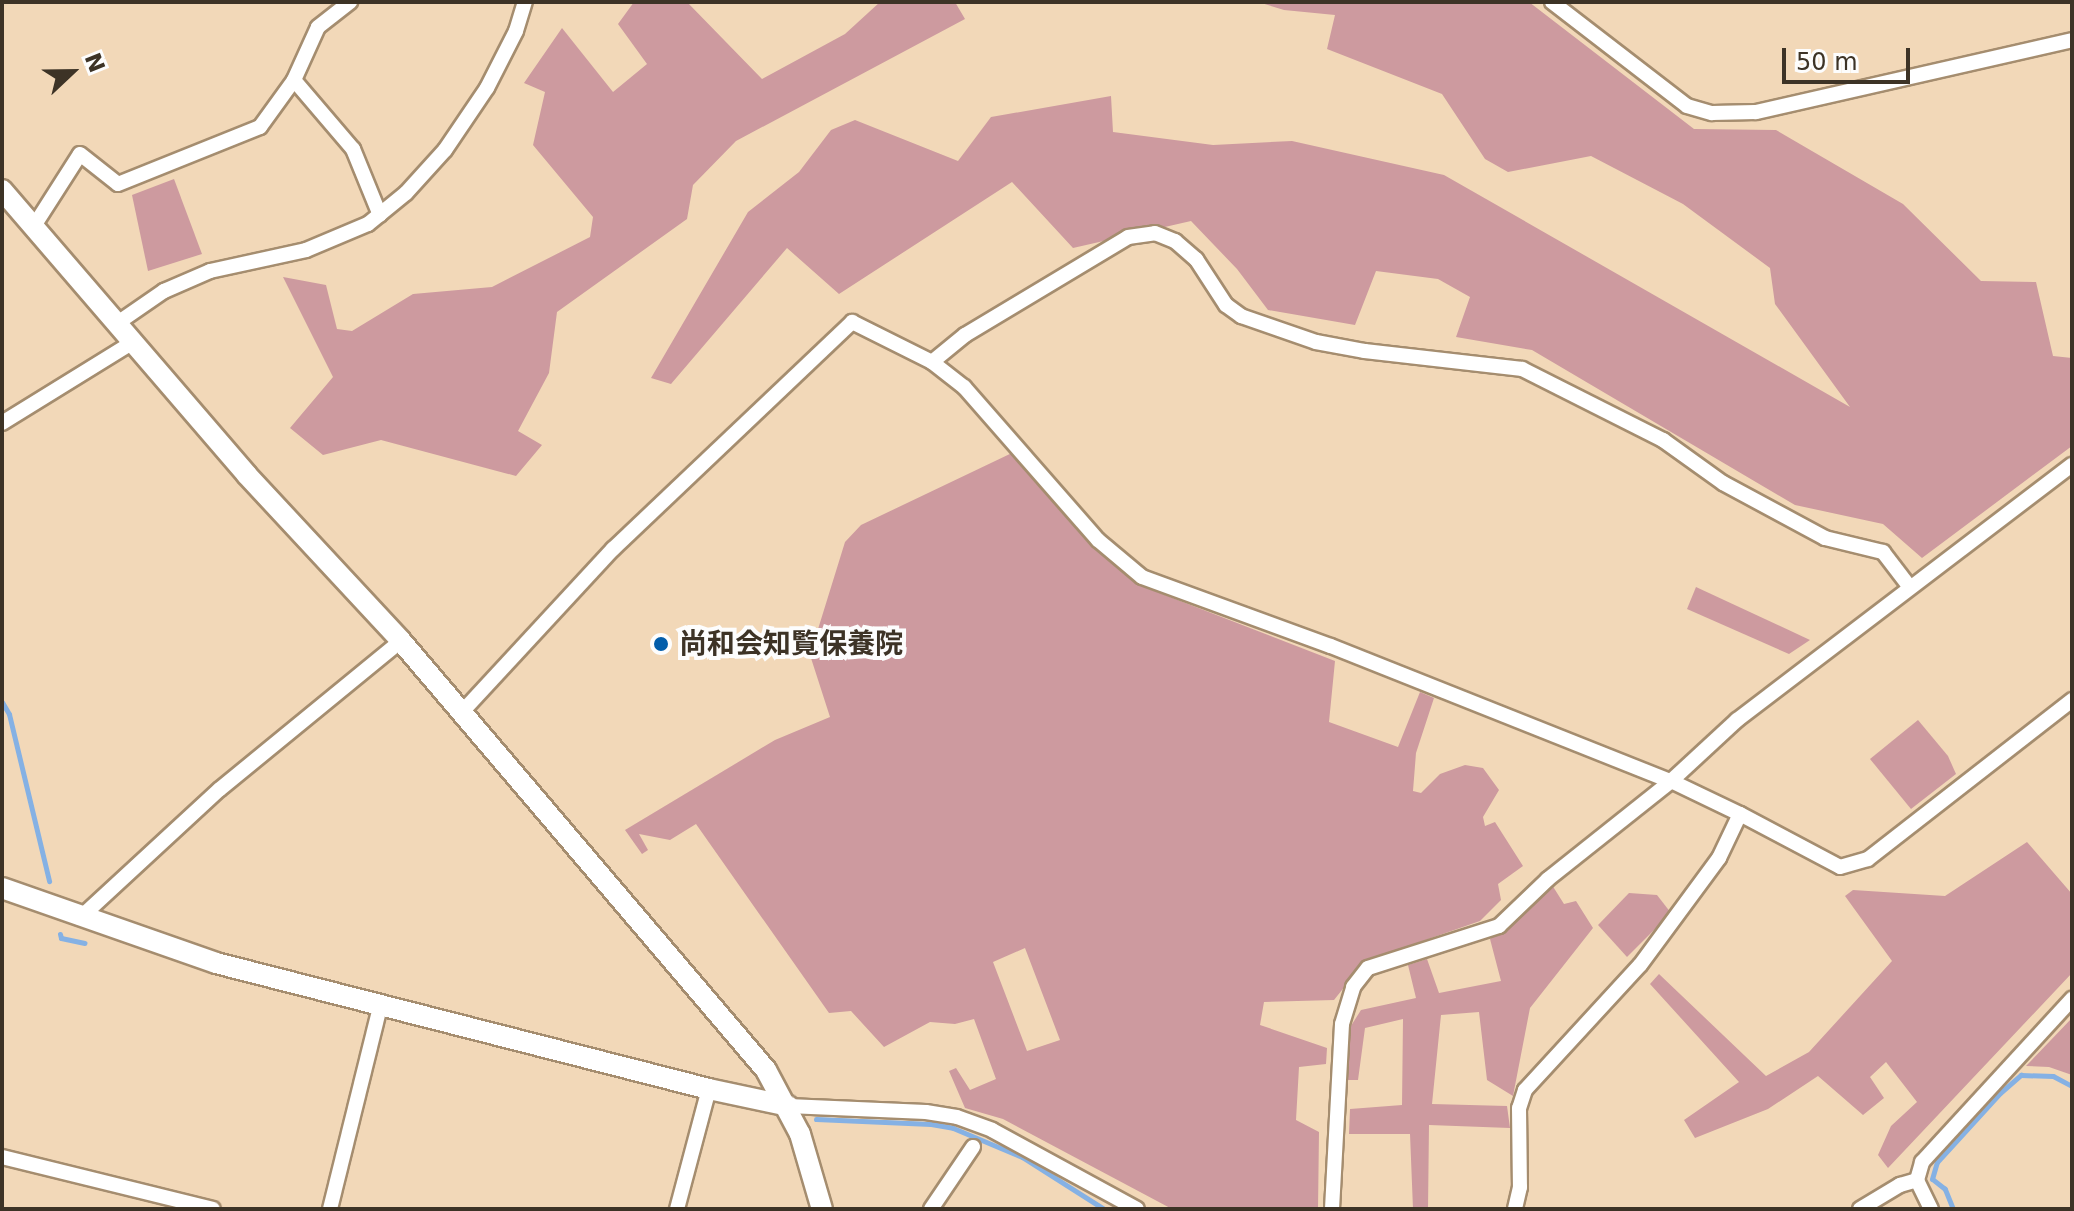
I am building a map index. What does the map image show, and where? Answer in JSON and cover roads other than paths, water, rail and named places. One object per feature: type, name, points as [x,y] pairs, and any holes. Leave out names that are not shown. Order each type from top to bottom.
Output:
[{"type":"street","points":[[34,226],[80,154],[118,184],[260,127],[294,80],[318,27],[350,2]]},
{"type":"street","points":[[119,322],[164,291],[210,271],[306,250],[368,224],[380,215],[406,193],[445,150],[487,88],[516,31],[525,2]]},
{"type":"street","points":[[1552,2],[1687,106],[1712,113],[1756,112],[2072,40]]},
{"type":"street","points":[[294,80],[353,149],[380,215]]},
{"type":"street","points":[[2,190],[119,322],[247,475],[401,641],[766,1070],[788,1106],[812,1166],[822,1209]]},
{"type":"street","points":[[932,362],[965,335],[1128,237],[1155,233],[1175,241],[1196,259],[1226,305],[1241,316],[1316,342],[1365,351],[1522,369],[1663,440],[1723,483],[1825,538],[1883,552],[1909,586]]},
{"type":"street","points":[[461,713],[613,549],[852,322],[932,362],[964,387],[1098,540],[1142,577],[1331,646],[1671,781],[1840,867],[1868,859],[2072,700]]},
{"type":"street","points":[[2,423],[135,341]]},
{"type":"street","points":[[1332,1209],[1342,1024],[1353,987],[1368,968],[1499,926],[1548,879],[1671,781],[1737,720],[1909,586],[2072,465]]},
{"type":"street","points":[[80,918],[220,789],[401,641]]},
{"type":"street","points":[[1515,1209],[1520,1187],[1519,1108],[1525,1090],[1640,965],[1719,858],[1740,814]]},
{"type":"street","points":[[2,888],[80,918],[216,963],[709,1089],[788,1106],[926,1112],[957,1117],[992,1130],[1137,1209]]},
{"type":"street","points":[[1931,1209],[1917,1180],[1922,1162],[1933,1146],[2072,999]]},
{"type":"street","points":[[330,1209],[381,1003]]},
{"type":"street","points":[[677,1209],[709,1089]]},
{"type":"street","points":[[931,1209],[973,1147]]},
{"type":"street","points":[[2,1157],[213,1209]]},
{"type":"street","points":[[1860,1209],[1900,1185],[1917,1180]]},
{"type":"waterway","points":[[2,702],[9,714],[49,881]]},
{"type":"waterway","points":[[60,934],[61,938],[84,943]]},
{"type":"waterway","points":[[1953,1209],[1945,1189],[1932,1179],[1937,1162],[2000,1093],[2021,1075],[2053,1076],[2072,1086]]},
{"type":"waterway","points":[[816,1119],[931,1124],[953,1128],[1022,1157],[1104,1209]]},
{"type":"place","name":"尚和会知覧保養院","points":[[661,644]]}]
